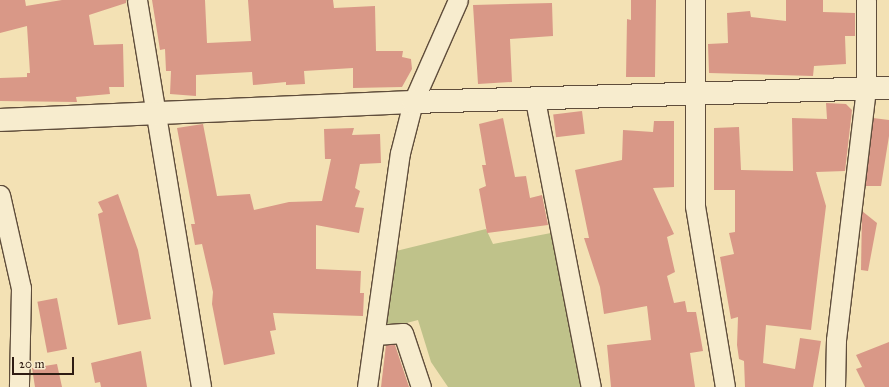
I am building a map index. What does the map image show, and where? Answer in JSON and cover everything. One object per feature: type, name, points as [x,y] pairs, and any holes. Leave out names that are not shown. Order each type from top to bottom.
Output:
[{"type":"street","points":[[138,0],[201,387]]},
{"type":"street","points":[[368,387],[400,153],[413,102],[458,0]]},
{"type":"street","points":[[695,0],[695,206],[725,387]]},
{"type":"street","points":[[835,387],[836,340],[866,88],[866,0]]},
{"type":"street","points":[[0,120],[413,102],[535,100],[694,92],[889,88]]},
{"type":"street","points":[[535,100],[591,387]]},
{"type":"street","points":[[0,195],[21,288],[19,387]]},
{"type":"street","points":[[375,335],[403,333],[421,387]]},
{"type":"green space","points":[[486,229],[493,244],[551,233],[581,387],[448,387],[431,362],[418,320],[384,329],[392,252]]},
{"type":"building","points":[[0,0],[25,0],[26,6],[62,0],[126,0],[126,3],[89,15],[94,45],[123,44],[124,87],[109,87],[110,94],[76,97],[77,102],[0,101],[0,78],[27,77],[27,73],[30,73],[27,26],[0,33]]},
{"type":"building","points":[[152,0],[205,0],[207,43],[251,41],[248,0],[333,0],[334,8],[375,6],[376,51],[403,51],[402,57],[411,59],[412,69],[402,87],[353,88],[353,68],[304,71],[305,84],[286,85],[286,82],[253,85],[252,72],[196,75],[196,96],[170,94],[171,71],[166,71],[165,49],[160,50]]},
{"type":"building","points":[[631,0],[656,0],[655,77],[626,77],[627,19],[631,20]]},
{"type":"building","points":[[786,0],[823,0],[823,12],[855,13],[855,36],[845,36],[846,64],[814,66],[813,76],[709,73],[708,44],[728,43],[727,13],[750,11],[751,17],[786,21]]},
{"type":"building","points":[[552,3],[553,36],[510,39],[512,82],[478,84],[473,5]]},
{"type":"building","points":[[826,103],[846,104],[852,110],[845,171],[816,172],[826,206],[811,330],[766,325],[763,363],[795,369],[800,338],[821,341],[813,387],[745,387],[744,361],[739,359],[737,345],[738,317],[731,319],[720,257],[734,254],[729,233],[735,232],[735,190],[714,190],[714,128],[739,127],[741,170],[793,171],[792,118],[827,119]]},
{"type":"building","points":[[582,111],[585,134],[556,137],[553,115]]},
{"type":"building","points":[[503,118],[515,177],[526,176],[530,198],[542,195],[548,225],[487,233],[479,189],[486,186],[482,165],[486,165],[479,124]]},
{"type":"building","points":[[873,118],[889,120],[889,136],[881,186],[865,186]]},
{"type":"building","points":[[654,121],[674,121],[674,187],[653,188],[674,234],[667,237],[675,272],[667,276],[674,303],[685,301],[687,312],[696,312],[703,351],[690,353],[695,387],[611,387],[607,345],[651,340],[647,306],[604,314],[600,287],[584,238],[589,238],[575,170],[622,160],[623,130],[653,132]]},
{"type":"building","points":[[203,124],[217,196],[250,194],[254,210],[289,202],[322,201],[331,159],[325,159],[324,129],[354,128],[352,135],[380,134],[381,163],[360,164],[355,188],[360,191],[355,207],[364,208],[359,233],[316,225],[316,269],[361,271],[360,293],[364,293],[363,316],[273,313],[276,330],[270,331],[275,354],[224,365],[212,304],[213,292],[202,244],[195,245],[191,224],[195,224],[177,128]]},
{"type":"building","points":[[118,194],[138,250],[151,319],[118,325],[98,214],[103,212],[98,202]]},
{"type":"building","points":[[862,211],[877,223],[868,271],[861,270]]},
{"type":"building","points":[[57,298],[67,349],[47,353],[37,302]]},
{"type":"building","points":[[889,342],[889,387],[865,387],[856,369],[862,367],[856,355]]},
{"type":"building","points":[[386,345],[395,345],[409,387],[381,387]]},
{"type":"building","points":[[141,351],[147,387],[101,387],[100,382],[95,383],[91,363]]},
{"type":"building","points":[[57,364],[62,387],[35,387],[32,368]]}]
